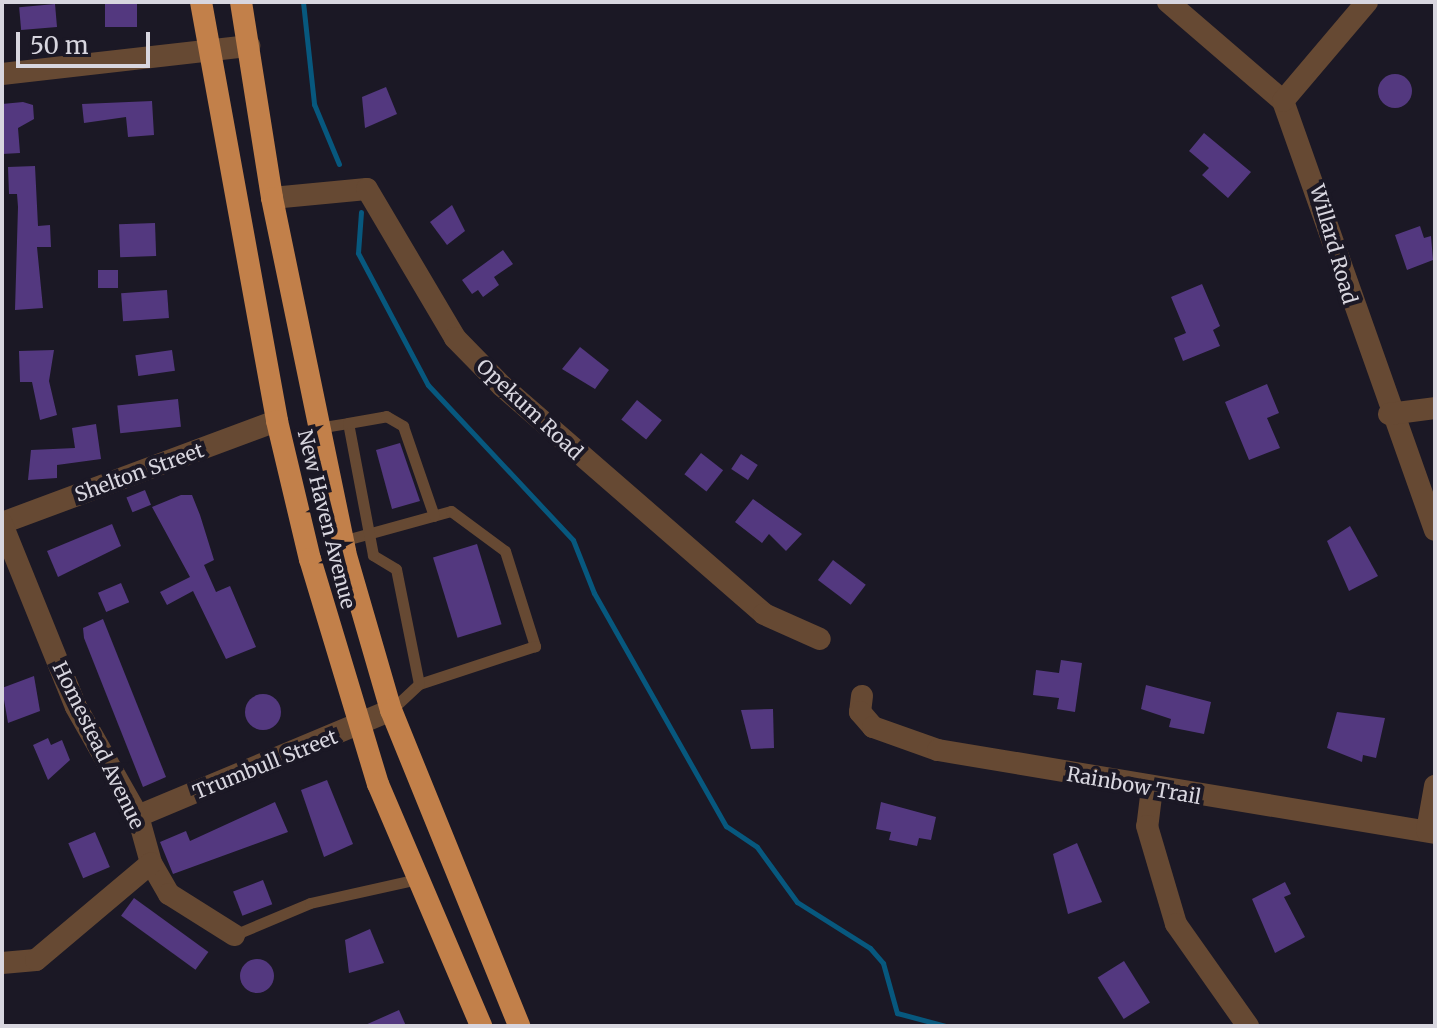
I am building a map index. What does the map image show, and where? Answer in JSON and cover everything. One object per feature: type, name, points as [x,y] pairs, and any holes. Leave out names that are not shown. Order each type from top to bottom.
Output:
[{"type":"highway","name":"New Haven Avenue","points":[[201,2],[277,421],[358,727],[481,1026]]},
{"type":"highway","name":"New Haven Avenue","points":[[241,2],[272,198],[342,541],[391,710],[519,1026]]},
{"type":"street","name":"Willard Road","points":[[1168,2],[1283,101],[1314,174],[1343,284],[1389,414],[1435,530]]},
{"type":"street","points":[[1283,101],[1367,2]]},
{"type":"street","points":[[2,74],[210,55],[249,46]]},
{"type":"street","name":"Opekum Road","points":[[272,198],[367,189],[455,338],[502,386],[764,614],[820,639]]},
{"type":"street","points":[[1389,414],[1435,408]]},
{"type":"street","name":"Shelton Street","points":[[2,524],[277,421]]},
{"type":"street","name":"Homestead Avenue","points":[[2,524],[76,707],[138,816],[151,863],[169,894],[234,935]]},
{"type":"street","name":"Rainbow Trail","points":[[862,696],[860,712],[873,727],[938,750],[1431,832]]},
{"type":"street","name":"Trumbull Street","points":[[138,816],[358,727],[391,710]]},
{"type":"street","points":[[1431,832],[1435,786]]},
{"type":"street","points":[[1152,788],[1147,826],[1176,924],[1248,1026]]},
{"type":"street","points":[[2,963],[36,960],[151,863]]},
{"type":"lane","points":[[317,428],[386,416],[403,426],[434,516]]},
{"type":"lane","points":[[348,423],[373,555],[396,569],[419,684]]},
{"type":"lane","points":[[325,464],[354,456]]},
{"type":"lane","points":[[342,541],[451,511],[505,551],[535,646],[419,684],[391,710]]},
{"type":"lane","points":[[234,935],[310,903],[418,879]]},
{"type":"building","points":[[105,2],[137,2],[137,27],[105,27]]},
{"type":"building","points":[[55,4],[57,27],[21,30],[19,7]]},
{"type":"building","points":[[1395,74],[1407,79],[1412,91],[1407,103],[1395,108],[1383,103],[1378,91],[1383,79]]},
{"type":"building","points":[[386,87],[397,114],[365,128],[362,97]]},
{"type":"building","points":[[152,101],[154,135],[128,137],[126,117],[84,123],[82,104]]},
{"type":"building","points":[[23,102],[33,105],[34,119],[18,128],[20,153],[2,154],[2,104]]},
{"type":"building","points":[[1204,133],[1251,172],[1228,198],[1202,175],[1209,168],[1189,151]]},
{"type":"building","points":[[35,166],[38,226],[50,225],[51,247],[37,247],[43,308],[15,310],[18,207],[17,194],[9,194],[8,167]]},
{"type":"building","points":[[452,205],[465,231],[447,245],[430,222]]},
{"type":"building","points":[[155,223],[156,256],[120,257],[119,224]]},
{"type":"building","points":[[1420,226],[1424,238],[1431,236],[1433,260],[1407,270],[1395,235]]},
{"type":"building","points":[[503,250],[513,264],[494,277],[499,285],[483,297],[478,290],[472,294],[462,280]]},
{"type":"building","points":[[98,270],[118,270],[118,288],[98,288]]},
{"type":"building","points":[[1202,284],[1220,326],[1213,330],[1220,346],[1183,361],[1174,338],[1186,333],[1171,297]]},
{"type":"building","points":[[167,290],[169,318],[123,321],[121,293]]},
{"type":"building","points":[[580,347],[609,370],[595,389],[562,369]]},
{"type":"building","points":[[54,350],[49,381],[57,415],[40,420],[32,382],[20,382],[19,351]]},
{"type":"building","points":[[172,350],[175,371],[138,376],[135,355]]},
{"type":"building","points":[[1267,384],[1279,413],[1267,418],[1280,448],[1249,460],[1225,402]]},
{"type":"building","points":[[178,399],[181,427],[120,433],[117,405]]},
{"type":"building","points":[[637,400],[662,420],[646,440],[621,419]]},
{"type":"building","points":[[96,424],[101,459],[57,465],[57,478],[28,480],[31,450],[75,448],[72,428]]},
{"type":"building","points":[[400,443],[420,501],[392,509],[376,450]]},
{"type":"building","points":[[701,453],[723,470],[706,492],[684,474]]},
{"type":"building","points":[[741,454],[758,465],[748,480],[731,469]]},
{"type":"building","points":[[145,490],[151,505],[132,512],[126,497]]},
{"type":"building","points":[[181,495],[192,495],[200,515],[214,560],[204,565],[216,592],[230,586],[256,647],[226,659],[193,591],[167,605],[160,592],[190,577],[152,507]]},
{"type":"building","points":[[753,499],[802,534],[786,551],[769,534],[762,543],[735,522]]},
{"type":"building","points":[[112,524],[121,546],[58,577],[47,551]]},
{"type":"building","points":[[1350,526],[1378,576],[1349,591],[1327,541]]},
{"type":"building","points":[[477,544],[502,624],[458,638],[433,557]]},
{"type":"building","points":[[833,560],[866,585],[851,605],[818,580]]},
{"type":"building","points":[[121,583],[129,602],[106,612],[98,593]]},
{"type":"building","points":[[103,619],[166,777],[143,787],[84,638],[83,628]]},
{"type":"building","points":[[1061,660],[1082,663],[1075,712],[1057,709],[1059,698],[1033,695],[1036,670],[1059,673]]},
{"type":"building","points":[[34,676],[40,711],[8,723],[2,688]]},
{"type":"building","points":[[1146,685],[1211,702],[1204,734],[1169,727],[1171,719],[1141,709]]},
{"type":"building","points":[[263,694],[276,699],[281,712],[276,725],[263,730],[250,725],[245,712],[250,699]]},
{"type":"building","points":[[773,709],[774,748],[751,749],[741,710]]},
{"type":"building","points":[[1337,712],[1385,718],[1376,758],[1363,755],[1362,762],[1327,748]]},
{"type":"building","points":[[48,738],[51,745],[62,740],[70,760],[48,780],[33,745]]},
{"type":"building","points":[[327,780],[353,844],[324,857],[301,790]]},
{"type":"building","points":[[275,802],[288,832],[173,874],[160,842],[186,831],[190,841]]},
{"type":"building","points":[[881,802],[936,817],[931,840],[919,838],[917,846],[889,840],[891,832],[876,829]]},
{"type":"building","points":[[95,832],[110,867],[83,878],[68,843]]},
{"type":"building","points":[[1077,843],[1102,902],[1068,914],[1053,854]]},
{"type":"building","points":[[263,880],[272,904],[242,916],[233,891]]},
{"type":"building","points":[[1285,882],[1291,894],[1284,897],[1305,937],[1275,953],[1252,899]]},
{"type":"building","points":[[134,898],[208,952],[195,970],[121,916]]},
{"type":"building","points":[[370,929],[384,963],[349,973],[345,940]]},
{"type":"building","points":[[257,959],[269,964],[274,976],[269,988],[257,993],[245,988],[240,976],[245,964]]},
{"type":"building","points":[[1124,961],[1150,1003],[1124,1019],[1098,977]]},
{"type":"building","points":[[399,1010],[406,1026],[363,1026]]},
{"type":"waterway","points":[[303,2],[314,104],[339,164]]},
{"type":"waterway","points":[[361,212],[358,253],[428,385],[573,540],[594,593],[726,826],[757,847],[797,902],[870,948],[883,963],[897,1013],[946,1026]]}]
